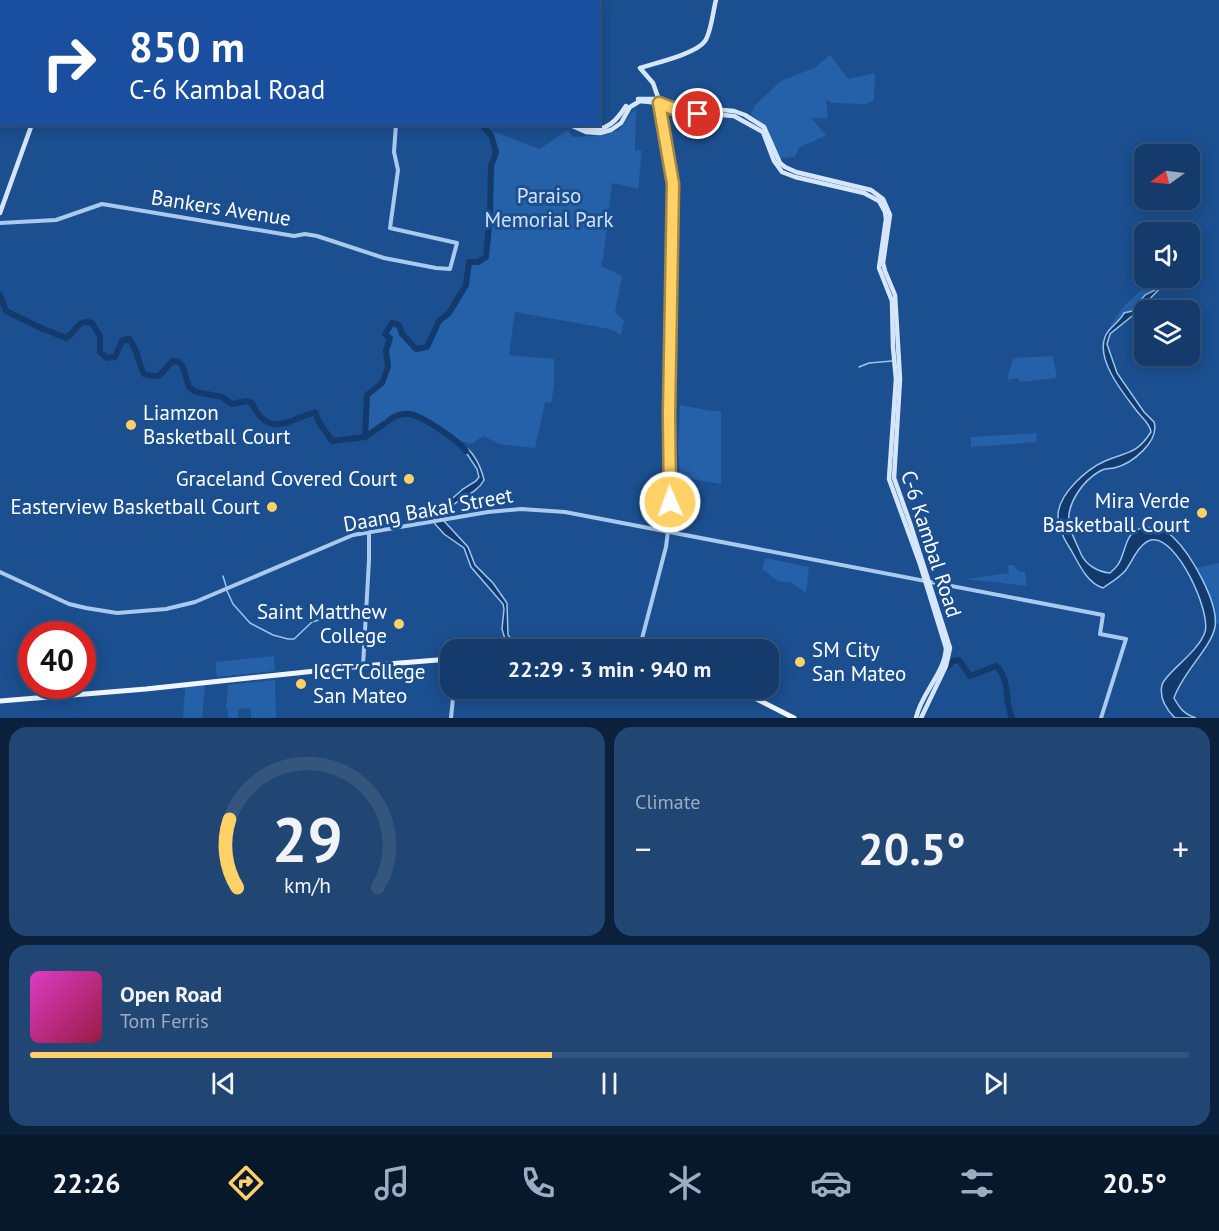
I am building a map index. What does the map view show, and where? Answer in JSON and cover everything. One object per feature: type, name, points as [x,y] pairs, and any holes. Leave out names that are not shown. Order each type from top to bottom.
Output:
[{"type":"main road","points":[[659,101],[654,83],[640,68],[702,45],[708,35],[716,0]]},
{"type":"main road","name":"C-6 Kambal Road","points":[[582,126],[592,129],[604,128],[615,122],[632,101],[640,98],[680,106],[734,111],[748,116],[764,127],[778,158],[785,167],[830,183],[874,192],[883,199],[889,210],[890,219],[883,263],[895,295],[900,379],[894,478],[945,642],[946,655],[916,718]]},
{"type":"main road","name":"C-6 Kambal Road","points":[[572,126],[586,132],[606,132],[620,124],[633,104],[640,101],[659,101]]},
{"type":"main road","points":[[0,213],[31,126]]},
{"type":"main road","name":"C-6 Kambal Road","points":[[921,718],[950,654],[949,641],[927,582]]},
{"type":"main road","points":[[0,701],[440,660]]},
{"type":"main road","points":[[757,699],[794,718]]},
{"type":"street","points":[[642,639],[669,532],[673,184],[659,101]]},
{"type":"street","name":"Bankers Avenue","points":[[0,223],[56,220],[102,204],[287,235],[317,236],[384,258],[450,269],[457,243],[390,227],[398,170],[394,152],[396,126]]},
{"type":"street","name":"Daang Bakal Street","points":[[0,572],[69,604],[117,613],[151,611],[182,606],[334,542],[369,531],[521,509],[565,512],[1103,615],[1100,634],[1126,639],[1101,718]]},
{"type":"street","points":[[363,666],[369,531]]},
{"type":"street","points":[[450,718],[453,699]]},
{"type":"green space","points":[[830,55],[848,79],[875,73],[874,100],[866,104],[831,103],[826,99],[828,118],[811,118],[826,135],[799,148],[795,157],[781,158],[766,127],[751,114],[755,105],[781,81],[816,67]]},
{"type":"green space","name":"Paraiso Memorial Park","points":[[636,108],[635,150],[642,151],[638,189],[612,183],[601,266],[622,276],[615,312],[624,320],[621,335],[610,329],[515,312],[509,355],[554,359],[554,387],[551,403],[545,402],[535,448],[500,444],[483,436],[472,444],[456,440],[411,414],[396,415],[365,437],[367,395],[382,383],[387,367],[386,351],[390,338],[385,334],[392,323],[399,325],[402,334],[416,349],[427,347],[439,321],[449,313],[466,285],[469,262],[478,262],[486,256],[491,166],[496,152],[494,141],[490,137],[492,132],[539,149],[568,130],[573,137],[604,135],[619,130]]},
{"type":"green space","points":[[1143,288],[1156,288],[1141,300],[1134,300],[1132,311],[1124,313],[1121,320],[1105,334],[1123,307]]},
{"type":"green space","points":[[1053,356],[1057,378],[1020,382],[1018,378],[1007,380],[1013,358]]},
{"type":"green space","points":[[680,405],[721,411],[721,484],[680,477],[678,448]]},
{"type":"green space","points":[[1037,433],[1036,442],[971,447],[971,437]]},
{"type":"green space","points":[[765,558],[809,567],[806,593],[792,583],[778,581],[762,569]]},
{"type":"green space","points":[[1219,563],[1219,625],[1216,623],[1212,601],[1196,568]]},
{"type":"green space","points":[[1008,565],[1014,565],[1018,571],[1025,572],[1027,586],[965,579],[1009,573]]},
{"type":"green space","points":[[274,656],[275,671],[217,677],[215,662]]},
{"type":"green space","points":[[275,680],[276,718],[251,718],[251,708],[238,709],[238,718],[228,718],[226,709],[228,685]]},
{"type":"green space","points":[[205,686],[202,718],[183,718],[185,687]]},
{"type":"shaded area","points":[[1160,288],[1149,300],[1141,300],[1145,295]]},
{"type":"shaded area","points":[[1134,309],[1134,314],[1110,334],[1107,344],[1117,373],[1144,412],[1154,422],[1153,437],[1143,451],[1129,462],[1102,470],[1082,486],[1070,508],[1069,524],[1083,558],[1093,567],[1106,572],[1110,573],[1118,564],[1126,543],[1134,531],[1139,529],[1158,529],[1170,534],[1188,555],[1208,592],[1215,617],[1215,627],[1208,643],[1183,679],[1174,698],[1183,711],[1196,718],[1175,718],[1162,695],[1164,680],[1196,647],[1205,632],[1203,608],[1181,562],[1171,549],[1161,542],[1151,540],[1139,549],[1123,574],[1103,588],[1097,586],[1084,572],[1064,538],[1058,520],[1063,498],[1082,476],[1105,461],[1136,449],[1151,432],[1147,423],[1112,376],[1104,356],[1105,337],[1124,313]]},
{"type":"shaded area","points":[[461,445],[469,450],[476,459],[484,480],[475,491],[451,507],[444,521],[468,547],[475,565],[493,583],[507,603],[508,635],[511,639],[505,639],[502,629],[503,604],[471,567],[464,548],[444,534],[435,524],[434,518],[437,512],[463,489],[476,481],[479,477],[477,469]]},
{"type":"waterway","points":[[365,437],[367,395],[382,383],[388,367],[386,351],[390,338],[385,334],[392,323],[399,325],[402,334],[416,349],[427,347],[439,321],[449,313],[466,285],[469,262],[478,262],[486,257],[491,166],[496,152],[491,135],[483,126]]},
{"type":"waterway","points":[[0,295],[6,311],[66,338],[83,322],[92,323],[100,336],[100,352],[107,358],[115,357],[122,341],[129,339],[144,374],[159,375],[173,361],[179,362],[183,367],[189,387],[196,392],[222,397],[232,404],[246,401],[252,403],[258,414],[272,424],[288,422],[315,412],[332,441],[365,437],[384,424]]},
{"type":"waterway","points":[[859,367],[869,363],[892,361]]},
{"type":"waterway","points":[[388,421],[401,414],[416,416],[448,435],[466,451]]},
{"type":"waterway","points":[[223,576],[226,586]]},
{"type":"waterway","points":[[227,591],[233,604],[250,623],[273,635],[288,639],[294,639],[312,622],[326,618],[339,618],[356,607],[364,610]]},
{"type":"waterway","points":[[947,667],[953,661],[959,660],[970,676],[996,666],[1006,684],[1012,718]]},
{"type":"place","name":"Liamzon Basketball Court","points":[[131,425]]},
{"type":"place","name":"Graceland Covered Court","points":[[409,479]]},
{"type":"place","name":"Easterview Basketball Court","points":[[272,507]]},
{"type":"place","name":"Mira Verde Basketball Court","points":[[1202,513]]},
{"type":"place","name":"Saint Matthew College","points":[[399,624]]},
{"type":"place","name":"SM City San Mateo","points":[[800,662]]},
{"type":"place","name":"ICCT College San Mateo","points":[[301,684]]},
{"type":"route","points":[[670,502],[673,172],[659,103],[679,111],[698,114]]}]
